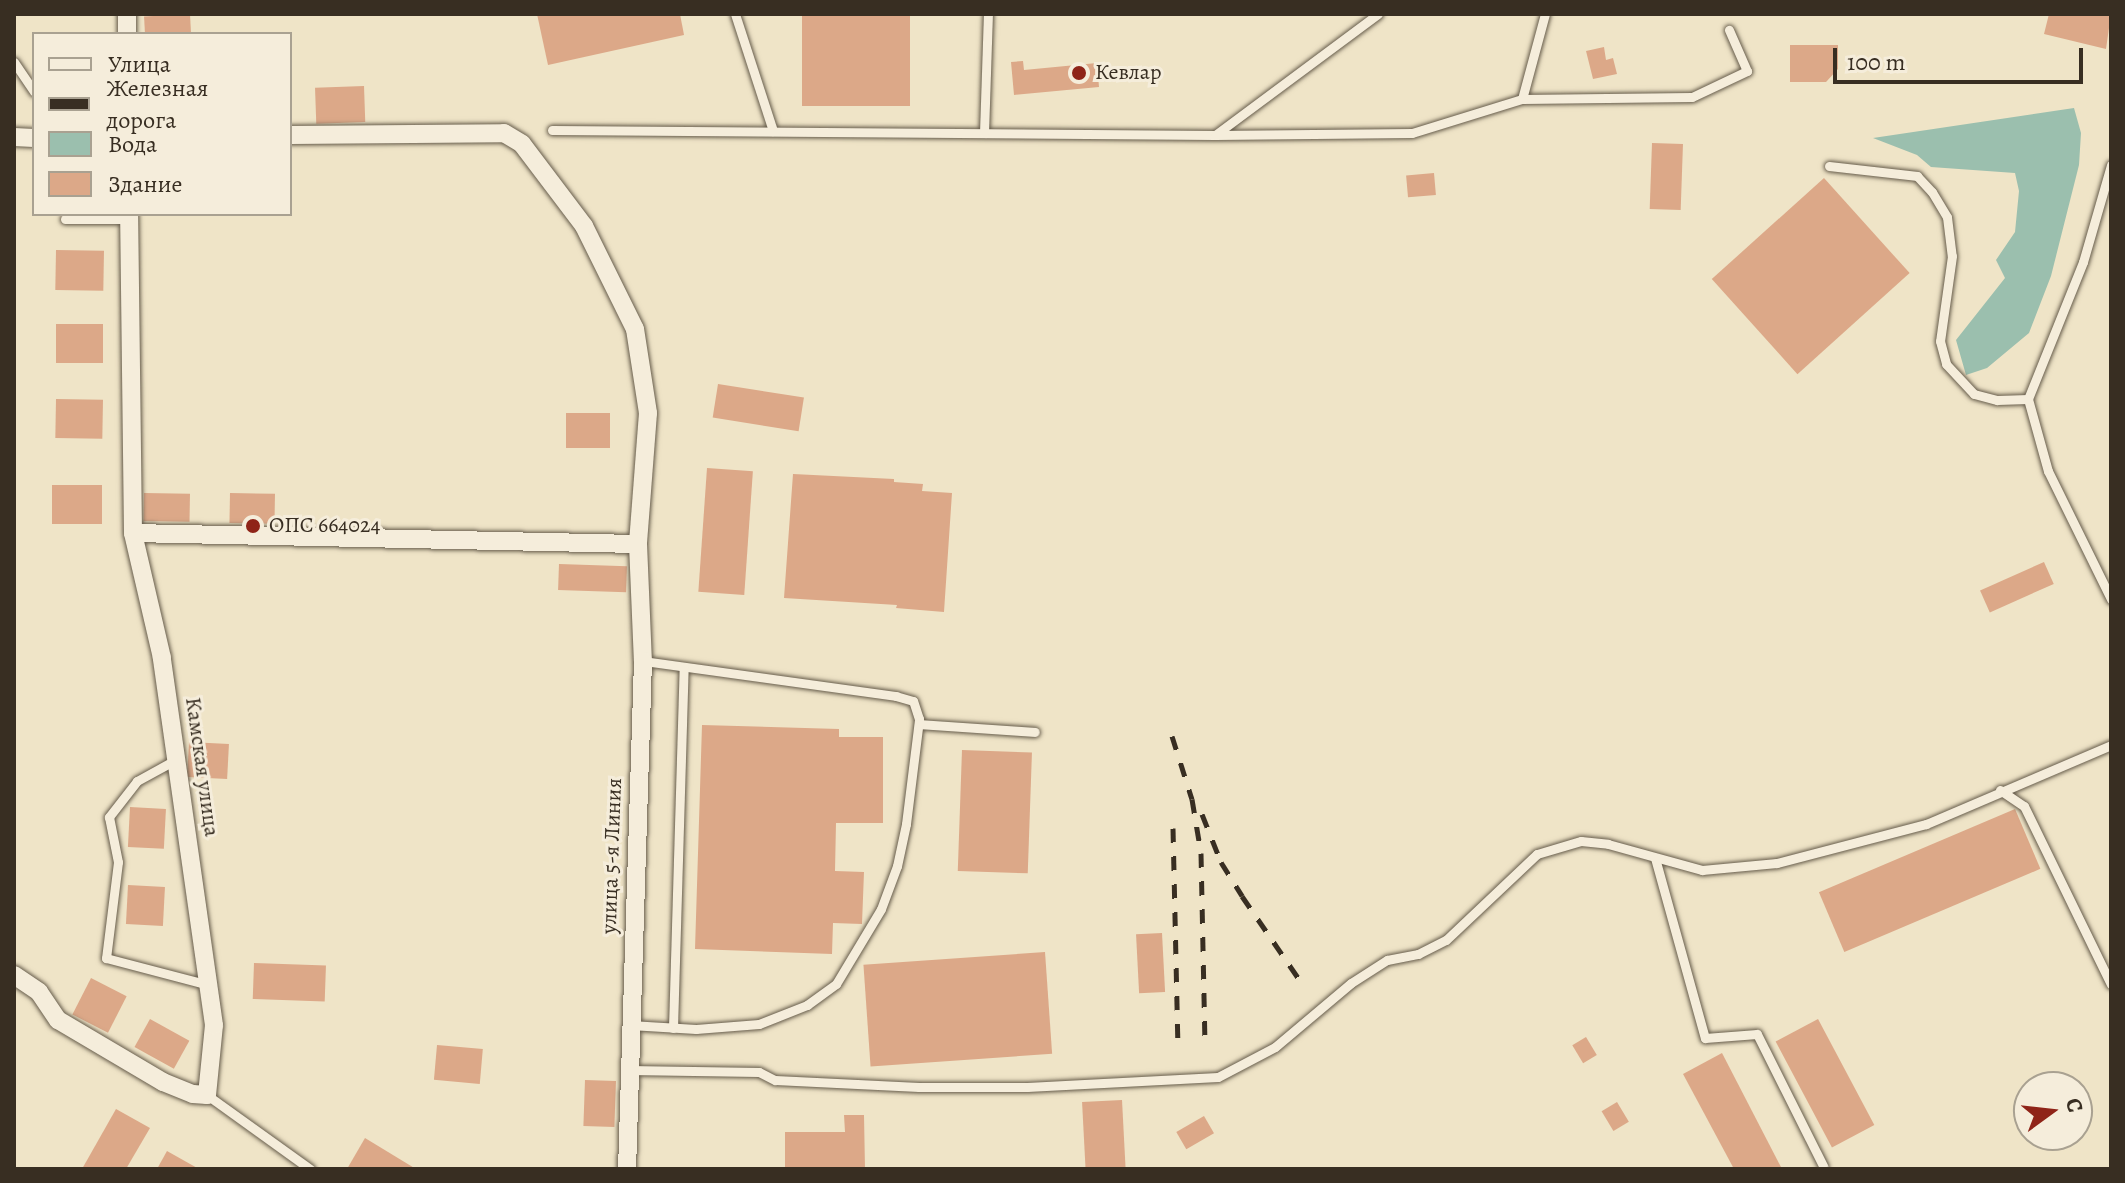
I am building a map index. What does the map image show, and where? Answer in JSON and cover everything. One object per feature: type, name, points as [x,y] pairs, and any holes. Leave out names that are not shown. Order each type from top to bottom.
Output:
[{"type":"street","name":"улица 5-я Линия","points":[[292,135],[504,133],[522,144],[584,226],[635,329],[648,413],[638,544],[643,661],[627,1169]]},
{"type":"street","name":"Камская улица","points":[[129,216],[133,533],[162,658],[209,985],[214,1025],[207,1095]]},
{"type":"street","points":[[133,533],[638,544]]},
{"type":"street","points":[[14,975],[39,992],[58,1020],[163,1082],[193,1094],[207,1095]]},
{"type":"lane","points":[[735,14],[773,131]]},
{"type":"lane","points":[[984,133],[988,14]]},
{"type":"lane","points":[[1215,135],[1378,14]]},
{"type":"lane","points":[[1522,99],[1545,14]]},
{"type":"lane","points":[[552,130],[1215,135],[1412,133],[1522,99],[1692,97],[1747,71],[1729,30]]},
{"type":"lane","points":[[14,62],[32,89]]},
{"type":"lane","points":[[2111,165],[2083,262],[2028,399],[2048,471],[2111,599]]},
{"type":"lane","points":[[1829,166],[1917,176],[1932,192],[1947,217],[1952,256],[1940,341],[1946,364],[1974,394],[1997,400],[2028,399]]},
{"type":"lane","points":[[65,219],[129,216]]},
{"type":"lane","points":[[630,1025],[673,1028],[759,1024],[807,1005],[836,984],[881,909],[897,866],[919,724],[918,711],[906,698],[643,661]]},
{"type":"lane","points":[[673,1028],[684,667]]},
{"type":"lane","points":[[919,724],[1035,732]]},
{"type":"lane","points":[[628,1070],[759,1072],[775,1080],[790,1082],[919,1087],[1027,1087],[1218,1077],[1275,1047],[1351,983],[1387,960],[1418,954],[1446,940],[1537,854],[1581,841],[1608,844],[1702,870],[1777,863],[1926,824],[2111,745]]},
{"type":"lane","points":[[177,759],[137,781],[109,817],[118,862],[106,958],[209,985]]},
{"type":"lane","points":[[2000,790],[2024,806],[2111,984]]},
{"type":"lane","points":[[1655,858],[1705,1038],[1757,1034],[1823,1166]]},
{"type":"lane","points":[[207,1095],[310,1169]]},
{"type":"water","points":[[2074,108],[2081,133],[2079,165],[2051,276],[2029,333],[1987,368],[1966,375],[1956,340],[2005,278],[1996,260],[2015,232],[2019,191],[2015,173],[1931,167],[1917,155],[1873,138]]},
{"type":"building","points":[[190,14],[191,32],[145,32],[144,16]]},
{"type":"building","points":[[537,14],[680,14],[684,35],[548,65]]},
{"type":"building","points":[[802,14],[910,14],[910,106],[802,106]]},
{"type":"building","points":[[2049,14],[2111,14],[2106,49],[2044,34]]},
{"type":"building","points":[[1790,45],[1838,45],[1838,69],[1826,82],[1790,82]]},
{"type":"building","points":[[1604,47],[1606,60],[1613,58],[1617,74],[1593,79],[1586,51]]},
{"type":"building","points":[[1023,61],[1024,70],[1097,63],[1099,87],[1014,95],[1011,62]]},
{"type":"building","points":[[364,86],[365,122],[316,124],[315,88]]},
{"type":"building","points":[[1652,143],[1683,144],[1681,210],[1650,209]]},
{"type":"building","points":[[1434,173],[1436,195],[1408,197],[1406,175]]},
{"type":"building","points":[[1824,178],[1910,273],[1797,374],[1712,279]]},
{"type":"building","points":[[56,250],[104,251],[103,291],[55,290]]},
{"type":"building","points":[[56,324],[103,324],[103,363],[56,363]]},
{"type":"building","points":[[718,384],[804,398],[799,431],[713,418]]},
{"type":"building","points":[[56,399],[103,400],[102,439],[55,438]]},
{"type":"building","points":[[566,413],[610,413],[610,448],[566,448]]},
{"type":"building","points":[[707,468],[753,471],[744,595],[698,592]]},
{"type":"building","points":[[793,474],[894,479],[894,482],[923,484],[922,491],[952,493],[944,612],[896,608],[897,605],[784,598]]},
{"type":"building","points":[[52,485],[102,485],[102,524],[52,524]]},
{"type":"building","points":[[144,493],[190,494],[190,522],[144,521]]},
{"type":"building","points":[[230,493],[275,494],[274,524],[229,523]]},
{"type":"building","points":[[2044,562],[2054,584],[1990,612],[1980,590]]},
{"type":"building","points":[[559,564],[627,566],[626,592],[558,590]]},
{"type":"building","points":[[702,725],[839,729],[839,737],[883,737],[883,823],[836,823],[835,871],[864,872],[862,924],[833,923],[832,954],[695,949]]},
{"type":"building","points":[[189,742],[229,744],[227,779],[187,777]]},
{"type":"building","points":[[962,750],[1032,752],[1028,873],[958,871]]},
{"type":"building","points":[[130,807],[166,809],[164,849],[128,847]]},
{"type":"building","points":[[2015,809],[2040,869],[1844,952],[1819,892]]},
{"type":"building","points":[[128,885],[165,887],[163,926],[126,924]]},
{"type":"building","points":[[1162,933],[1165,992],[1139,993],[1136,934]]},
{"type":"building","points":[[1045,952],[1052,1054],[871,1066],[863,965]]},
{"type":"building","points":[[254,963],[326,966],[325,1001],[253,999]]},
{"type":"building","points":[[91,978],[127,996],[108,1033],[72,1015]]},
{"type":"building","points":[[150,1019],[189,1041],[174,1069],[134,1047]]},
{"type":"building","points":[[1818,1019],[1874,1125],[1832,1147],[1776,1042]]},
{"type":"building","points":[[1586,1037],[1597,1055],[1583,1063],[1572,1045]]},
{"type":"building","points":[[437,1045],[483,1049],[480,1084],[434,1080]]},
{"type":"building","points":[[1722,1053],[1782,1169],[1734,1169],[1683,1074]]},
{"type":"building","points":[[585,1080],[616,1081],[614,1127],[583,1126]]},
{"type":"building","points":[[1122,1100],[1126,1169],[1086,1169],[1082,1102]]},
{"type":"building","points":[[1617,1102],[1629,1122],[1613,1131],[1602,1111]]},
{"type":"building","points":[[116,1109],[150,1128],[126,1169],[82,1169]]},
{"type":"building","points":[[844,1115],[864,1115],[865,1169],[785,1169],[785,1132],[845,1132]]},
{"type":"building","points":[[1204,1116],[1214,1133],[1186,1149],[1176,1132]]},
{"type":"building","points":[[365,1138],[416,1169],[347,1169]]},
{"type":"building","points":[[167,1151],[199,1169],[157,1169]]},
{"type":"railway","points":[[1172,736],[1192,799],[1201,853],[1205,1040]]},
{"type":"railway","points":[[1202,814],[1221,862],[1301,982]]},
{"type":"railway","points":[[1173,828],[1178,1049]]},
{"type":"place","name":"Кевлар","points":[[1079,73]]},
{"type":"place","name":"ОПС 664024","points":[[253,526]]}]
